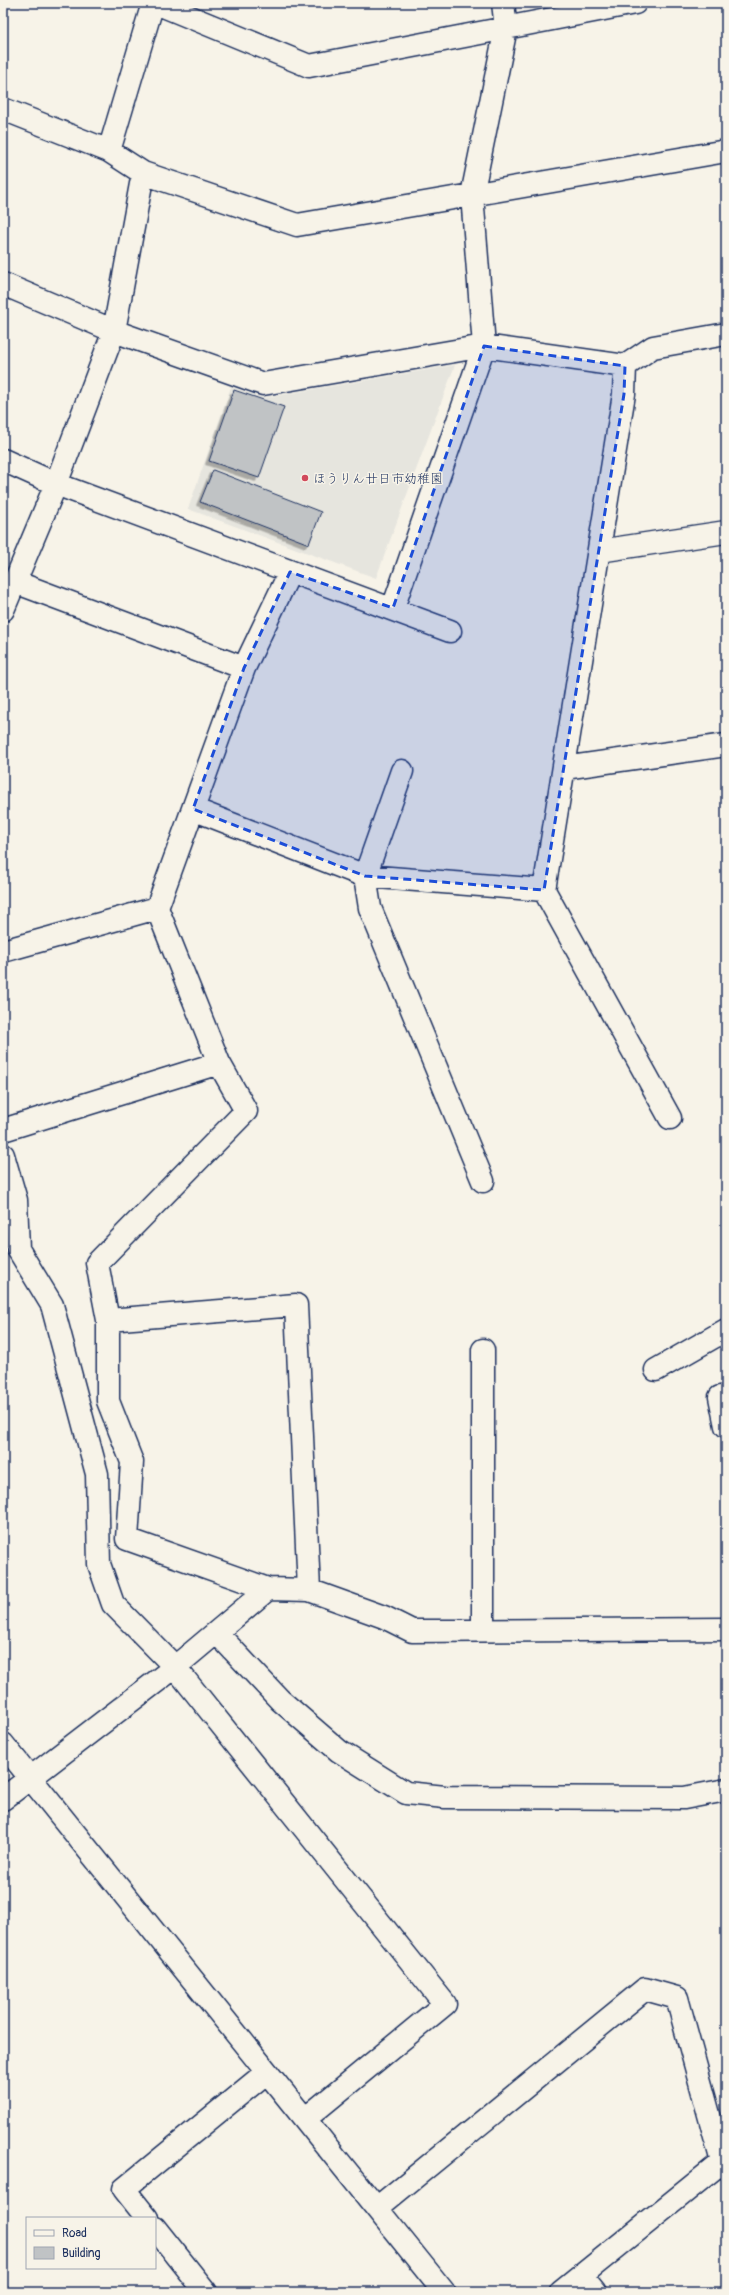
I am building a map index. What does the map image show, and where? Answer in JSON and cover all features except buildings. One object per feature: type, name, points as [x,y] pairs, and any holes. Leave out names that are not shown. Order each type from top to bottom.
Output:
[{"type":"street","points":[[109,151],[154,3],[309,66],[635,3]]},
{"type":"street","points":[[393,608],[484,346],[472,195],[506,28],[504,3]]},
{"type":"street","points":[[3,109],[109,151],[143,173],[297,225],[726,151]]},
{"type":"street","points":[[3,610],[56,484],[114,331],[143,173]]},
{"type":"street","points":[[3,284],[114,331],[262,384],[484,346],[625,366],[653,347],[726,334]]},
{"type":"street","points":[[625,366],[624,394],[544,890],[670,1118]]},
{"type":"street","points":[[3,460],[56,484],[290,572],[393,608],[450,631]]},
{"type":"street","points":[[599,550],[726,532]]},
{"type":"street","points":[[290,572],[244,668],[157,908],[219,1063],[246,1112],[98,1263],[108,1320],[108,1401],[132,1462],[127,1539],[268,1589],[309,1590],[384,1617],[412,1631],[726,1629]]},
{"type":"street","points":[[15,582],[244,668]]},
{"type":"street","points":[[564,768],[726,745]]},
{"type":"street","points":[[402,771],[365,876],[370,908],[484,1181]]},
{"type":"street","points":[[193,809],[365,876],[544,890]]},
{"type":"street","points":[[3,951],[157,908]]},
{"type":"street","points":[[3,1130],[219,1063]]},
{"type":"street","points":[[3,1155],[16,1200],[18,1249],[52,1305],[97,1474],[99,1564],[113,1604],[175,1667],[445,2004],[305,2119]]},
{"type":"street","points":[[108,1320],[296,1305],[309,1590]]},
{"type":"street","points":[[656,1370],[726,1330]]},
{"type":"street","points":[[482,1350],[483,1630]]},
{"type":"street","points":[[720,1397],[726,1426]]},
{"type":"street","points":[[3,1799],[31,1780],[175,1667],[268,1589]]},
{"type":"street","points":[[217,1633],[280,1700],[339,1751],[406,1793],[445,1797],[684,1798],[726,1790]]},
{"type":"street","points":[[3,1744],[444,2292]]},
{"type":"street","points":[[377,2208],[645,1989],[677,1998],[724,2165],[588,2284],[561,2292]]},
{"type":"street","points":[[146,2217],[124,2189],[267,2072]]},
{"type":"street","points":[[156,2229],[206,2292]]},
{"type":"highlighted area","points":[[484,346],[625,366],[624,394],[544,890],[365,876],[193,809],[244,668],[290,572],[393,608]]},
{"type":"shaded area","name":"ほうりん廿日市幼稚園","points":[[455,365],[376,578],[188,509],[231,387],[262,398]]},
{"type":"place","name":"ほうりん廿日市幼稚園","points":[[305,478]]}]
